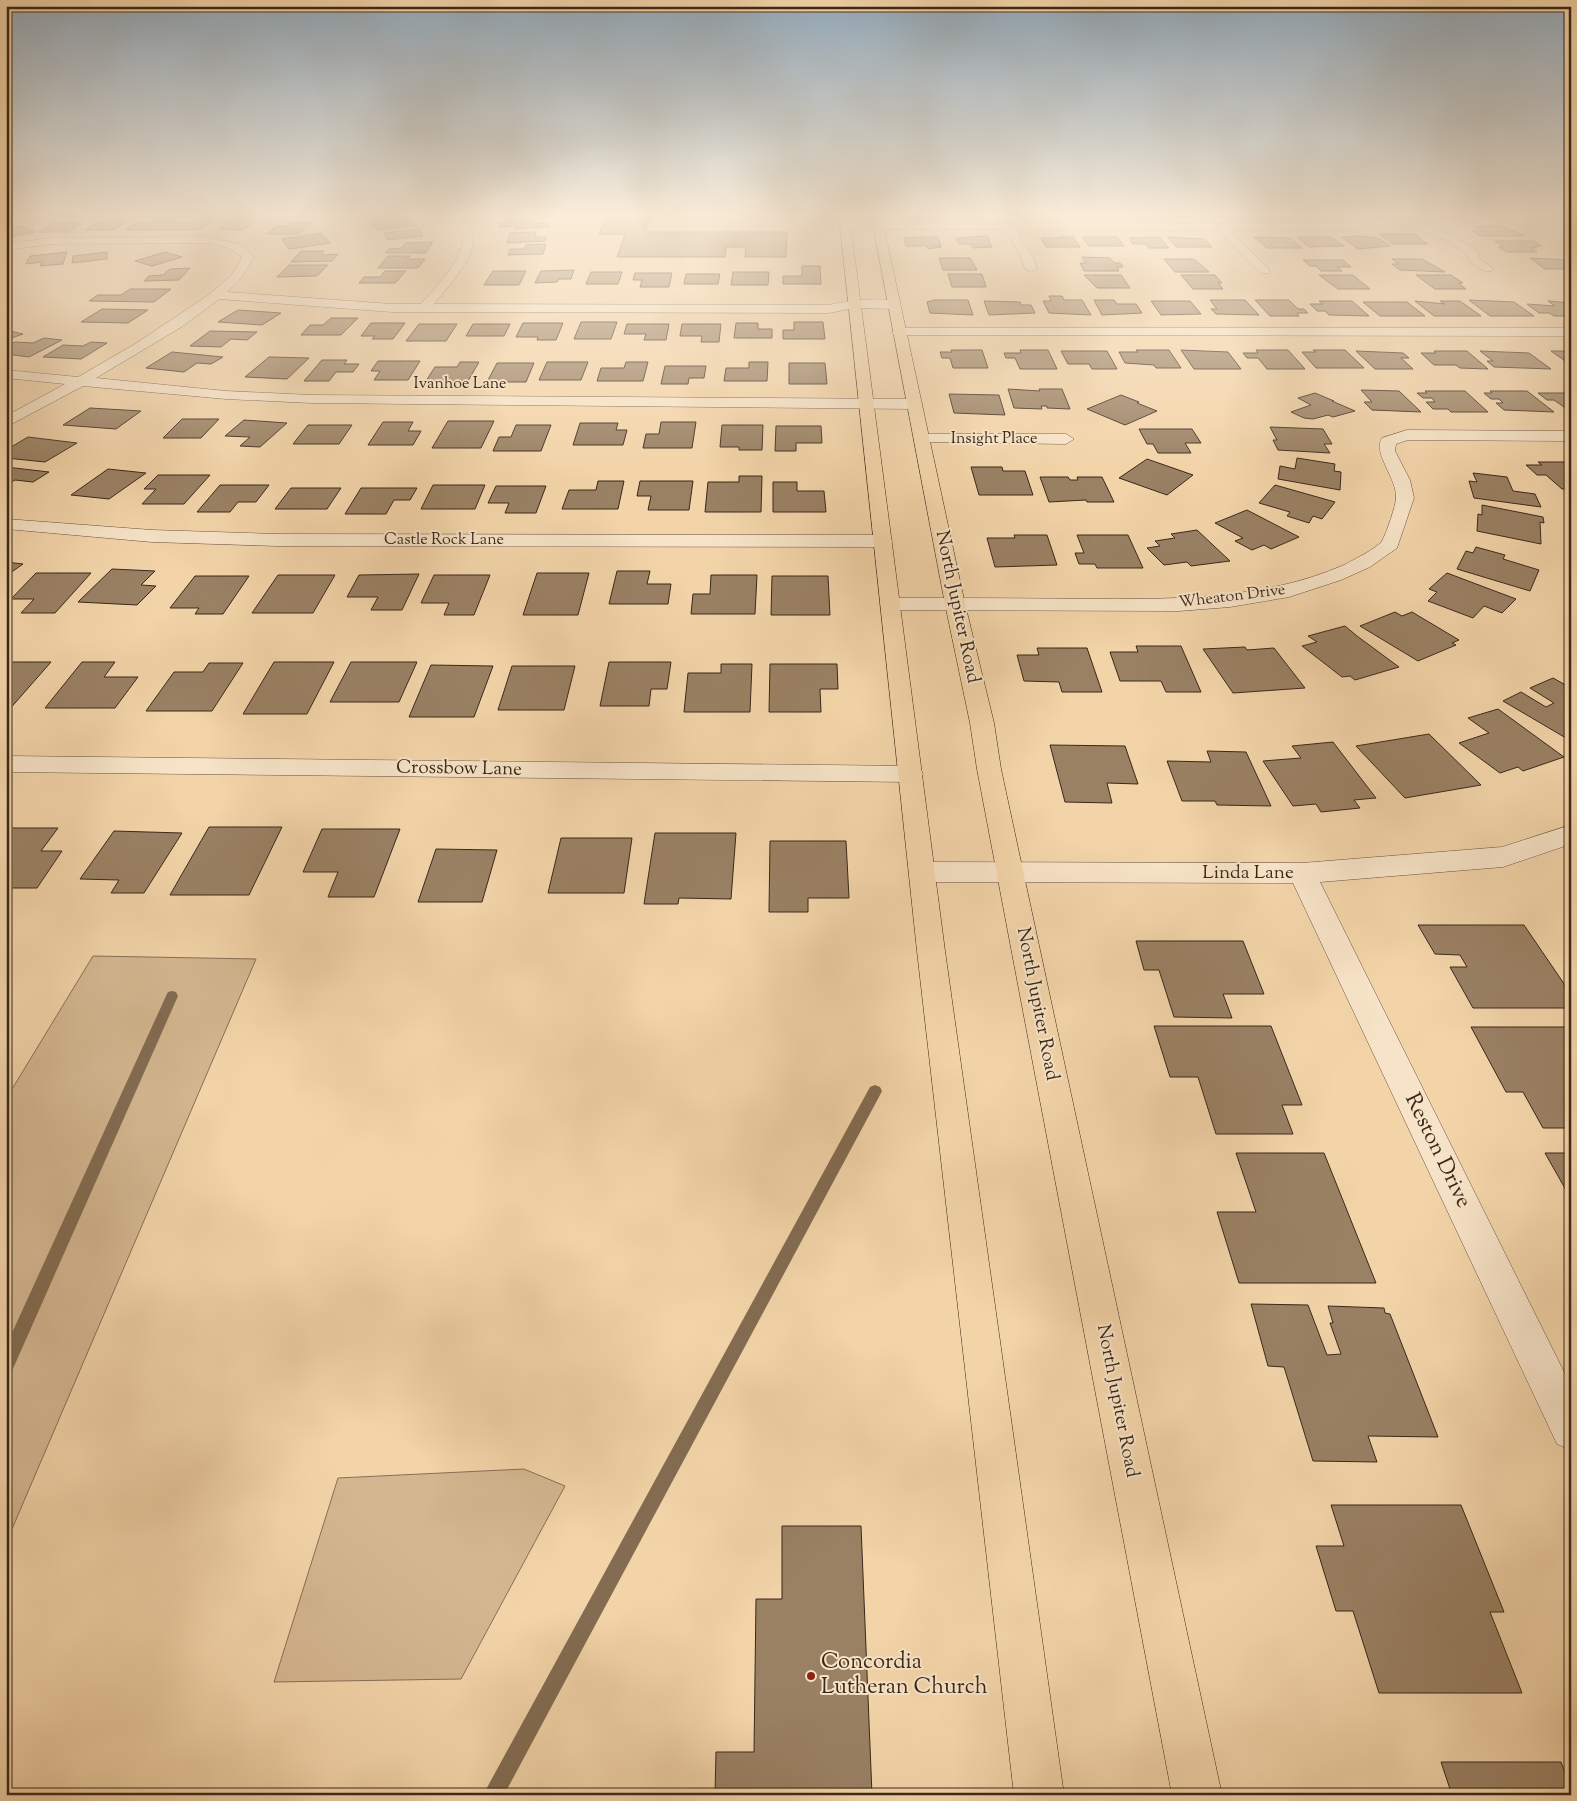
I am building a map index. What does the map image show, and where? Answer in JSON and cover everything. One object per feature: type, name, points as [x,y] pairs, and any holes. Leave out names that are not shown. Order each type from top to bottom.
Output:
[{"type":"main road","points":[[853,298],[922,872],[1039,1795]]},
{"type":"main road","name":"North Jupiter Road","points":[[894,298],[955,604],[982,723],[989,769],[1197,1795]]},
{"type":"street","points":[[6,422],[161,333],[211,298]]},
{"type":"street","points":[[284,298],[330,304],[428,303],[829,309],[854,304],[895,305]]},
{"type":"street","points":[[428,303],[432,298]]},
{"type":"street","points":[[899,332],[1571,332]]},
{"type":"street","name":"Ivanhoe Lane","points":[[6,374],[226,395],[312,399],[915,404]]},
{"type":"street","name":"Wheaton Drive","points":[[890,604],[1179,605],[1230,601],[1282,593],[1334,576],[1363,563],[1390,544],[1406,498],[1402,480],[1388,451],[1388,441],[1407,435],[1571,436]]},
{"type":"street","name":"Insight Place","points":[[922,438],[1066,439]]},
{"type":"street","name":"Castle Rock Lane","points":[[6,524],[152,536],[276,540],[883,541]]},
{"type":"street","name":"Crossbow Lane","points":[[6,764],[911,774]]},
{"type":"street","name":"Linda Lane","points":[[922,872],[1302,873],[1503,857],[1571,834]]},
{"type":"street","name":"Reston Drive","points":[[1302,873],[1571,1430]]},
{"type":"shaded area","points":[[93,956],[256,959],[6,1543],[6,1099]]},
{"type":"shaded area","points":[[524,1469],[565,1486],[461,1679],[274,1682],[338,1478]]},
{"type":"building","points":[[93,298],[159,298],[154,302],[89,301]]},
{"type":"building","points":[[1050,298],[1082,300],[1091,315],[1049,313],[1043,301],[1051,301]]},
{"type":"building","points":[[935,300],[968,300],[973,315],[930,313],[927,302]]},
{"type":"building","points":[[1094,300],[1114,300],[1117,304],[1136,304],[1142,313],[1102,315]]},
{"type":"building","points":[[1210,300],[1245,300],[1259,315],[1216,314],[1211,309],[1217,309]]},
{"type":"building","points":[[1255,300],[1289,300],[1298,309],[1304,309],[1308,313],[1297,313],[1299,316],[1270,316]]},
{"type":"building","points":[[1469,300],[1514,302],[1534,316],[1490,316]]},
{"type":"building","points":[[984,301],[1020,302],[1021,305],[1031,305],[1035,313],[989,315]]},
{"type":"building","points":[[1151,301],[1190,301],[1201,314],[1161,315]]},
{"type":"building","points":[[1319,301],[1352,301],[1369,316],[1329,315],[1325,311],[1317,311],[1310,304],[1323,304]]},
{"type":"building","points":[[1415,301],[1445,304],[1440,301],[1460,301],[1481,316],[1434,316]]},
{"type":"building","points":[[1548,301],[1571,303],[1571,316],[1554,316],[1549,313],[1539,313],[1527,304],[1555,306]]},
{"type":"building","points":[[1363,302],[1407,302],[1425,316],[1380,316]]},
{"type":"building","points":[[102,309],[148,310],[128,323],[81,322]]},
{"type":"building","points":[[238,310],[281,313],[262,325],[218,322]]},
{"type":"building","points":[[331,318],[358,318],[341,335],[301,335],[310,325],[323,325]]},
{"type":"building","points":[[581,322],[617,322],[611,339],[574,339]]},
{"type":"building","points":[[794,322],[823,322],[825,339],[783,339],[783,330],[794,330]]},
{"type":"building","points":[[371,323],[405,323],[393,339],[372,339],[375,336],[361,336]]},
{"type":"building","points":[[523,323],[563,323],[556,340],[537,340],[538,337],[516,337]]},
{"type":"building","points":[[736,323],[758,323],[758,329],[772,329],[772,338],[734,338]]},
{"type":"building","points":[[419,324],[457,324],[446,341],[406,341]]},
{"type":"building","points":[[473,324],[510,324],[504,336],[466,336]]},
{"type":"building","points":[[627,324],[669,324],[666,340],[644,340],[646,334],[624,334]]},
{"type":"building","points":[[682,324],[721,324],[719,342],[701,342],[702,336],[680,336]]},
{"type":"building","points":[[10,331],[23,334],[6,340],[6,333]]},
{"type":"building","points":[[210,331],[257,332],[247,340],[231,339],[221,347],[190,346]]},
{"type":"building","points":[[44,338],[62,340],[29,357],[6,354],[6,346],[15,342],[33,343]]},
{"type":"building","points":[[91,342],[107,343],[81,359],[43,357],[63,345],[83,346]]},
{"type":"building","points":[[951,350],[982,350],[988,368],[953,368],[950,358],[942,358],[940,352],[952,352]]},
{"type":"building","points":[[1020,350],[1048,350],[1057,369],[1020,369],[1015,358],[1006,358],[1004,353],[1021,353]]},
{"type":"building","points":[[1136,350],[1169,350],[1181,368],[1156,368],[1154,365],[1125,363],[1119,352],[1138,352]]},
{"type":"building","points":[[1181,350],[1228,352],[1241,369],[1194,369]]},
{"type":"building","points":[[1256,350],[1288,350],[1305,369],[1267,369],[1258,358],[1247,358],[1243,353],[1258,353]]},
{"type":"building","points":[[1313,350],[1345,350],[1364,368],[1316,368],[1302,352],[1316,352]]},
{"type":"building","points":[[1061,351],[1107,351],[1117,369],[1092,369],[1089,364],[1068,364]]},
{"type":"building","points":[[1356,351],[1403,353],[1409,358],[1401,358],[1413,369],[1375,369]]},
{"type":"building","points":[[1434,351],[1467,351],[1488,369],[1460,368],[1456,365],[1434,365],[1421,353],[1436,353]]},
{"type":"building","points":[[1480,351],[1529,353],[1551,369],[1494,367],[1487,361],[1493,361]]},
{"type":"building","points":[[1551,351],[1571,351],[1571,365]]},
{"type":"building","points":[[172,352],[223,357],[211,364],[197,363],[184,372],[146,368]]},
{"type":"building","points":[[269,357],[309,358],[287,379],[245,377]]},
{"type":"building","points":[[322,360],[347,360],[344,364],[359,364],[353,372],[336,372],[329,381],[304,381]]},
{"type":"building","points":[[378,361],[420,361],[408,380],[374,380],[380,371],[371,371]]},
{"type":"building","points":[[460,362],[479,362],[468,381],[426,381],[435,367],[457,367]]},
{"type":"building","points":[[547,362],[588,362],[581,380],[539,380]]},
{"type":"building","points":[[626,362],[648,362],[643,381],[597,381],[601,368],[624,368]]},
{"type":"building","points":[[749,362],[768,362],[767,381],[724,381],[726,368],[749,368]]},
{"type":"building","points":[[497,363],[534,363],[526,382],[487,382]]},
{"type":"building","points":[[789,363],[825,363],[827,384],[789,384]]},
{"type":"building","points":[[665,366],[706,366],[704,378],[689,378],[688,384],[661,384]]},
{"type":"building","points":[[1008,389],[1040,391],[1039,389],[1062,389],[1070,409],[1047,408],[1047,406],[1041,406],[1042,409],[1014,408]]},
{"type":"building","points":[[1361,390],[1399,391],[1421,412],[1372,410],[1364,402],[1372,402]]},
{"type":"building","points":[[1425,391],[1465,391],[1488,412],[1451,412],[1448,409],[1433,409],[1426,402],[1435,402],[1432,398],[1423,398],[1417,393],[1427,393]]},
{"type":"building","points":[[1490,391],[1527,391],[1554,412],[1504,410],[1496,403],[1503,403],[1499,399],[1491,399],[1484,393],[1492,393]]},
{"type":"building","points":[[1315,393],[1355,411],[1333,417],[1328,415],[1313,419],[1304,418],[1291,412],[1311,405],[1298,398]]},
{"type":"building","points":[[1538,393],[1571,393],[1571,412],[1554,400],[1547,400]]},
{"type":"building","points":[[949,394],[999,395],[1005,415],[954,413]]},
{"type":"building","points":[[1121,395],[1157,411],[1125,425],[1087,409]]},
{"type":"building","points":[[90,408],[141,411],[116,429],[63,425]]},
{"type":"building","points":[[182,419],[219,419],[201,438],[163,438]]},
{"type":"building","points":[[244,420],[287,423],[260,447],[240,446],[250,437],[225,436]]},
{"type":"building","points":[[448,421],[494,421],[481,448],[432,448]]},
{"type":"building","points":[[383,422],[413,422],[408,431],[421,431],[413,445],[368,445]]},
{"type":"building","points":[[661,422],[696,422],[692,448],[643,448],[646,434],[659,434]]},
{"type":"building","points":[[580,423],[618,423],[616,430],[627,430],[623,445],[573,445]]},
{"type":"building","points":[[308,425],[352,425],[339,444],[293,444]]},
{"type":"building","points":[[516,425],[551,425],[541,451],[493,451],[499,437],[511,437]]},
{"type":"building","points":[[722,425],[763,425],[762,450],[739,450],[739,447],[720,447]]},
{"type":"building","points":[[776,426],[821,426],[822,443],[796,443],[796,451],[775,451]]},
{"type":"building","points":[[1270,427],[1323,429],[1332,444],[1324,444],[1330,453],[1278,450],[1273,440],[1277,440]]},
{"type":"building","points":[[1139,429],[1192,429],[1201,443],[1185,443],[1191,453],[1158,453],[1153,444],[1147,444]]},
{"type":"building","points":[[28,437],[77,443],[45,462],[6,458],[6,450]]},
{"type":"building","points":[[1297,458],[1335,464],[1334,471],[1341,472],[1340,490],[1278,479],[1280,466],[1295,469]]},
{"type":"building","points":[[1147,459],[1193,475],[1167,495],[1119,478]]},
{"type":"building","points":[[1538,462],[1571,462],[1571,489],[1562,489],[1546,475],[1537,475],[1526,465],[1542,465]]},
{"type":"building","points":[[6,467],[49,472],[33,482],[15,480],[6,485]]},
{"type":"building","points":[[971,467],[1002,467],[1003,471],[1025,471],[1033,495],[979,495]]},
{"type":"building","points":[[108,469],[146,473],[109,499],[71,495]]},
{"type":"building","points":[[1473,473],[1507,477],[1513,491],[1535,494],[1541,507],[1474,498],[1469,481],[1477,482]]},
{"type":"building","points":[[158,475],[210,475],[184,504],[142,504],[156,489],[144,489]]},
{"type":"building","points":[[739,476],[762,476],[761,512],[705,512],[708,482],[739,482]]},
{"type":"building","points":[[1040,477],[1068,477],[1070,480],[1078,480],[1077,477],[1102,477],[1114,502],[1087,502],[1086,500],[1049,502]]},
{"type":"building","points":[[598,481],[624,481],[618,509],[562,509],[569,490],[596,490]]},
{"type":"building","points":[[640,481],[693,481],[689,510],[648,510],[651,496],[637,496]]},
{"type":"building","points":[[773,482],[797,482],[797,491],[824,491],[826,512],[773,512]]},
{"type":"building","points":[[220,485],[269,485],[256,502],[238,502],[230,512],[197,512]]},
{"type":"building","points":[[433,485],[485,485],[475,509],[421,509]]},
{"type":"building","points":[[1275,485],[1335,502],[1322,519],[1313,516],[1309,523],[1287,516],[1290,512],[1259,503]]},
{"type":"building","points":[[496,486],[546,486],[536,513],[505,513],[509,503],[488,503]]},
{"type":"building","points":[[291,488],[341,488],[327,509],[275,509]]},
{"type":"building","points":[[361,488],[417,488],[410,500],[394,500],[386,514],[345,514]]},
{"type":"building","points":[[1482,505],[1543,517],[1544,523],[1540,522],[1541,544],[1477,531],[1478,514],[1482,515]]},
{"type":"building","points":[[1247,510],[1299,537],[1271,549],[1264,545],[1252,550],[1235,541],[1243,538],[1215,523]]},
{"type":"building","points":[[1197,530],[1230,561],[1191,566],[1187,562],[1164,565],[1147,548],[1160,546],[1155,541],[1175,538],[1171,534]]},
{"type":"building","points":[[1014,535],[1047,535],[1057,565],[995,567],[987,538],[1015,538]]},
{"type":"building","points":[[1077,535],[1128,535],[1143,568],[1097,568],[1095,564],[1079,564],[1075,553],[1084,553]]},
{"type":"building","points":[[1476,547],[1505,555],[1503,559],[1539,570],[1530,591],[1457,569],[1466,551],[1473,553]]},
{"type":"building","points":[[6,562],[23,564],[6,576]]},
{"type":"building","points":[[112,569],[155,571],[141,585],[156,586],[137,605],[78,602]]},
{"type":"building","points":[[617,571],[650,571],[647,584],[671,584],[668,604],[609,604]]},
{"type":"building","points":[[36,573],[91,573],[55,613],[21,613],[34,599],[11,599]]},
{"type":"building","points":[[537,573],[589,573],[578,615],[523,615]]},
{"type":"building","points":[[1447,573],[1516,599],[1502,613],[1484,606],[1473,618],[1428,601],[1437,592],[1429,589]]},
{"type":"building","points":[[419,574],[402,610],[371,610],[378,597],[347,597],[359,575]]},
{"type":"building","points":[[278,575],[335,575],[313,613],[252,613]]},
{"type":"building","points":[[434,575],[490,575],[474,615],[444,615],[449,603],[421,603]]},
{"type":"building","points":[[711,575],[757,575],[755,614],[691,614],[693,594],[710,594]]},
{"type":"building","points":[[195,576],[249,576],[223,614],[195,614],[199,608],[170,608]]},
{"type":"building","points":[[772,576],[828,576],[830,615],[771,615]]},
{"type":"building","points":[[1395,612],[1402,616],[1412,612],[1459,640],[1452,643],[1456,645],[1418,661],[1360,626]]},
{"type":"building","points":[[1345,626],[1399,667],[1355,680],[1350,676],[1342,677],[1302,646],[1317,642],[1308,636]]},
{"type":"building","points":[[1136,646],[1181,646],[1201,692],[1166,692],[1161,681],[1120,681],[1110,652],[1138,652]]},
{"type":"building","points":[[1245,647],[1247,650],[1274,648],[1305,688],[1233,693],[1203,649]]},
{"type":"building","points":[[1037,648],[1087,648],[1102,692],[1062,692],[1059,682],[1024,681],[1017,655],[1039,655]]},
{"type":"building","points":[[6,662],[51,662],[8,711],[6,711]]},
{"type":"building","points":[[82,662],[115,662],[104,677],[138,677],[115,708],[45,708]]},
{"type":"building","points":[[274,662],[334,662],[307,714],[243,714]]},
{"type":"building","points":[[351,662],[417,662],[399,702],[330,702]]},
{"type":"building","points":[[609,662],[671,662],[667,689],[651,689],[649,706],[600,706]]},
{"type":"building","points":[[209,663],[243,663],[212,711],[146,711],[174,672],[203,672]]},
{"type":"building","points":[[721,664],[752,664],[750,712],[684,712],[688,673],[721,673]]},
{"type":"building","points":[[770,664],[837,664],[838,689],[820,689],[821,712],[769,712]]},
{"type":"building","points":[[431,665],[493,666],[474,717],[409,717]]},
{"type":"building","points":[[512,666],[575,666],[564,710],[498,710]]},
{"type":"building","points":[[1553,678],[1571,688],[1571,741],[1503,701],[1521,692],[1546,707],[1554,703],[1530,688]]},
{"type":"building","points":[[1498,709],[1564,757],[1523,771],[1518,767],[1500,773],[1459,743],[1489,733],[1468,718]]},
{"type":"building","points":[[1429,734],[1481,785],[1405,798],[1356,746]]},
{"type":"building","points":[[1333,742],[1376,798],[1354,800],[1360,808],[1321,812],[1316,804],[1293,806],[1263,761],[1301,758],[1292,746]]},
{"type":"building","points":[[1050,745],[1125,746],[1138,784],[1107,783],[1112,803],[1065,802]]},
{"type":"building","points":[[1207,751],[1246,752],[1271,806],[1217,805],[1215,801],[1182,801],[1167,761],[1211,762]]},
{"type":"building","points":[[209,827],[282,827],[249,895],[170,895]]},
{"type":"building","points":[[6,828],[58,828],[41,851],[62,851],[37,888],[6,888]]},
{"type":"building","points":[[322,829],[400,829],[374,897],[328,897],[338,872],[303,872]]},
{"type":"building","points":[[114,831],[182,833],[144,893],[111,893],[119,880],[80,879]]},
{"type":"building","points":[[655,833],[736,833],[731,899],[679,898],[678,904],[644,904]]},
{"type":"building","points":[[561,838],[632,838],[624,893],[548,893]]},
{"type":"building","points":[[770,841],[846,841],[849,898],[808,898],[808,912],[769,912]]},
{"type":"building","points":[[436,849],[497,850],[482,902],[418,902]]},
{"type":"building","points":[[1418,925],[1524,925],[1571,994],[1571,1008],[1473,1008],[1450,967],[1467,967],[1460,955],[1435,954]]},
{"type":"building","points":[[1136,941],[1243,941],[1264,994],[1223,994],[1232,1018],[1174,1017],[1159,970],[1144,970]]},
{"type":"building","points":[[1154,1026],[1271,1026],[1302,1105],[1282,1105],[1293,1134],[1216,1134],[1198,1077],[1170,1077]]},
{"type":"building","points":[[1471,1027],[1571,1027],[1571,1128],[1543,1128],[1523,1092],[1506,1092]]},
{"type":"building","points":[[1236,1153],[1324,1153],[1376,1283],[1239,1283],[1217,1212],[1256,1212]]},
{"type":"building","points":[[1545,1153],[1571,1153],[1571,1199]]},
{"type":"building","points":[[1251,1304],[1308,1305],[1327,1355],[1341,1354],[1330,1323],[1333,1323],[1328,1306],[1384,1308],[1385,1313],[1390,1314],[1438,1437],[1368,1436],[1377,1462],[1313,1461],[1284,1367],[1268,1366]]},
{"type":"building","points":[[1331,1505],[1461,1505],[1504,1612],[1490,1612],[1522,1693],[1379,1693],[1353,1611],[1336,1611],[1316,1546],[1344,1546]]},
{"type":"building","name":"Concordia Lutheran Church","points":[[782,1526],[861,1526],[872,1795],[715,1795],[716,1752],[754,1752],[756,1599],[782,1599]]},
{"type":"building","points":[[1441,1762],[1561,1762],[1571,1788],[1571,1795],[1452,1795]]},
{"type":"waterway","points":[[6,1365],[172,996]]},
{"type":"waterway","points":[[493,1795],[875,1091]]},
{"type":"place","name":"Concordia Lutheran Church","points":[[811,1676]]}]
